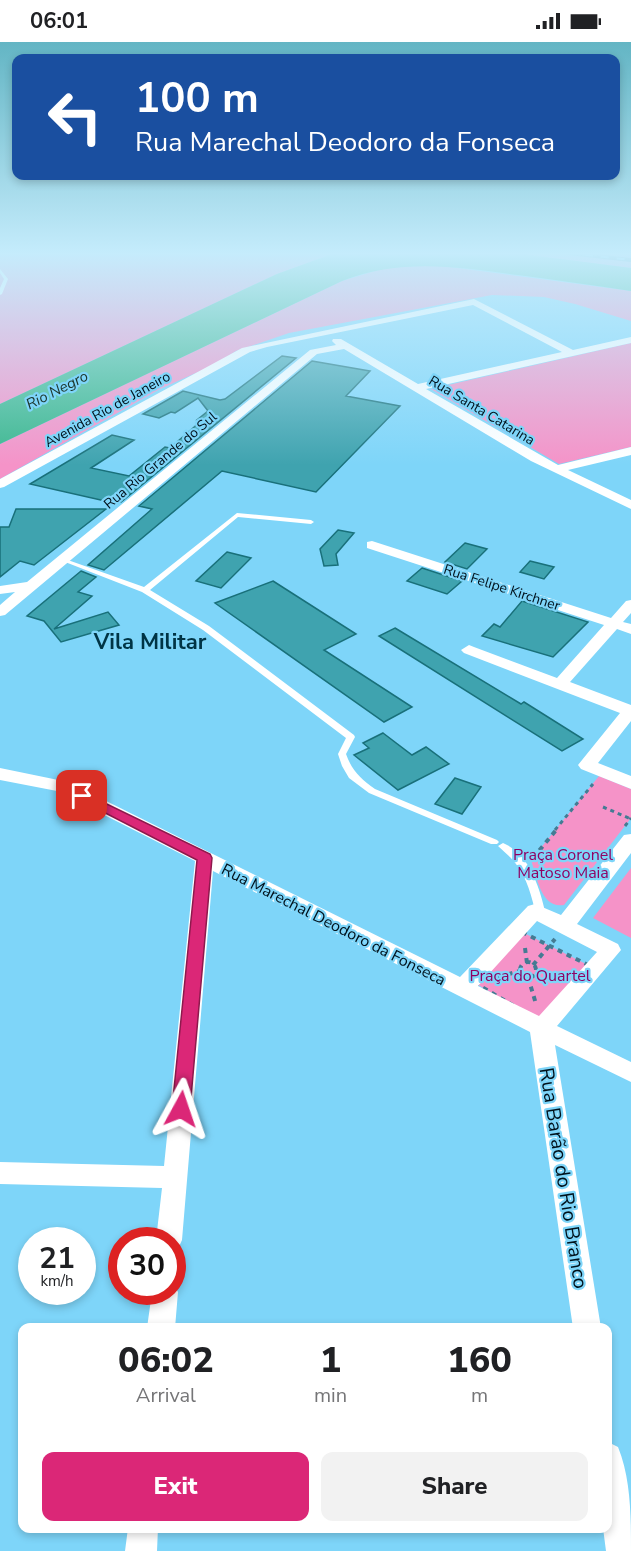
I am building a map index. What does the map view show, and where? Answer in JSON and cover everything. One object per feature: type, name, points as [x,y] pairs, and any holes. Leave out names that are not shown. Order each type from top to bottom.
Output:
[{"type":"street","name":"Avenida Rio de Janeiro","points":[[0,484],[246,350],[366,323]]},
{"type":"street","name":"Avenida Rio de Janeiro","points":[[515,323],[571,353]]},
{"type":"street","name":"Rua Santa Catarina","points":[[323,332],[555,469],[631,506]]},
{"type":"street","points":[[416,388],[631,340]]},
{"type":"street","name":"Rua Rio Grande do Sul","points":[[0,612],[315,352],[346,346]]},
{"type":"street","points":[[555,469],[631,450]]},
{"type":"street","name":"Rua Felipe Kirchner","points":[[372,545],[631,629]]},
{"type":"street","points":[[0,590],[31,586]]},
{"type":"street","points":[[560,685],[631,604]]},
{"type":"street","points":[[469,650],[631,711],[587,765],[631,783]]},
{"type":"street","name":"Rua Marechal Deodoro da Fonseca","points":[[0,774],[62,786],[631,1073]]},
{"type":"street","points":[[564,926],[631,840]]},
{"type":"street","points":[[170,1227],[204,858]]},
{"type":"street","points":[[462,989],[534,912],[611,950],[541,1029]]},
{"type":"street","name":"Rua Barão do Rio Branco","points":[[541,1029],[586,1323]]},
{"type":"street","points":[[0,1173],[175,1177]]},
{"type":"street","points":[[162,1323],[164,1305]]},
{"type":"street","points":[[612,1485],[622,1551]]},
{"type":"street","points":[[141,1551],[143,1533]]},
{"type":"lane","points":[[145,590],[237,515],[311,522]]},
{"type":"lane","points":[[63,560],[145,590],[206,628],[351,737],[342,754],[346,769],[356,781],[372,791],[499,844],[521,863],[534,887],[542,915]]},
{"type":"path","points":[[531,860],[600,776]]},
{"type":"path","points":[[603,807],[631,819]]},
{"type":"path","points":[[533,965],[564,926]]},
{"type":"path","points":[[522,932],[550,946],[588,965],[541,1022],[475,983],[522,932]]},
{"type":"path","points":[[522,964],[533,965],[537,972],[534,976],[525,976],[520,971],[522,964]]},
{"type":"green space","points":[[0,323],[172,323],[0,404]]},
{"type":"green space","points":[[253,323],[340,323],[289,333],[236,351],[216,364],[160,389],[0,479],[0,444]]},
{"type":"green space","points":[[631,343],[631,447],[559,464],[431,389]]},
{"type":"green space","name":"Praça Coronel Matoso Maia","points":[[599,776],[631,789],[631,818],[564,905],[556,905],[545,897],[541,890],[531,860]]},
{"type":"green space","points":[[631,868],[631,938],[593,918]]},
{"type":"green space","name":"Praça do Quartel","points":[[522,932],[588,965],[541,1022],[475,983]]},
{"type":"water","name":"Rio Negro","points":[[172,323],[253,323],[0,444],[0,404]]},
{"type":"building","points":[[282,356],[296,358],[121,502],[114,503],[30,484],[112,435],[134,440],[91,468],[129,476],[165,447],[170,448],[201,421],[197,420],[208,411],[198,398],[175,413],[171,412],[159,418],[143,414],[183,391],[220,400],[225,399]]},
{"type":"building","points":[[312,361],[370,371],[346,396],[400,406],[316,492],[222,471],[104,570],[88,565],[152,509],[139,506]]},
{"type":"building","points":[[16,509],[106,509],[34,565],[20,561],[0,577],[0,527],[9,527]]},
{"type":"building","points":[[338,530],[354,533],[336,554],[338,565],[324,566],[320,549]]},
{"type":"building","points":[[465,543],[487,549],[467,569],[445,562]]},
{"type":"building","points":[[227,552],[251,558],[221,588],[196,581]]},
{"type":"building","points":[[530,561],[554,567],[544,579],[520,572]]},
{"type":"building","points":[[422,568],[462,581],[447,594],[407,581]]},
{"type":"building","points":[[81,571],[96,577],[78,592],[92,596],[54,629],[108,612],[119,625],[61,642],[44,621],[27,616]]},
{"type":"building","points":[[273,581],[356,634],[324,650],[412,707],[384,722],[215,603]]},
{"type":"building","points":[[522,601],[588,622],[553,657],[482,636],[494,624],[500,627]]},
{"type":"building","points":[[395,628],[521,704],[524,702],[583,739],[562,751],[379,636]]},
{"type":"building","points":[[383,733],[412,755],[426,747],[449,764],[398,790],[354,755],[369,748],[363,743]]},
{"type":"building","points":[[455,778],[481,787],[462,814],[435,804]]},
{"type":"district","name":"Vila Militar","points":[[150,641]]},
{"type":"route","points":[[82,796],[204,858],[181,1109]]}]
